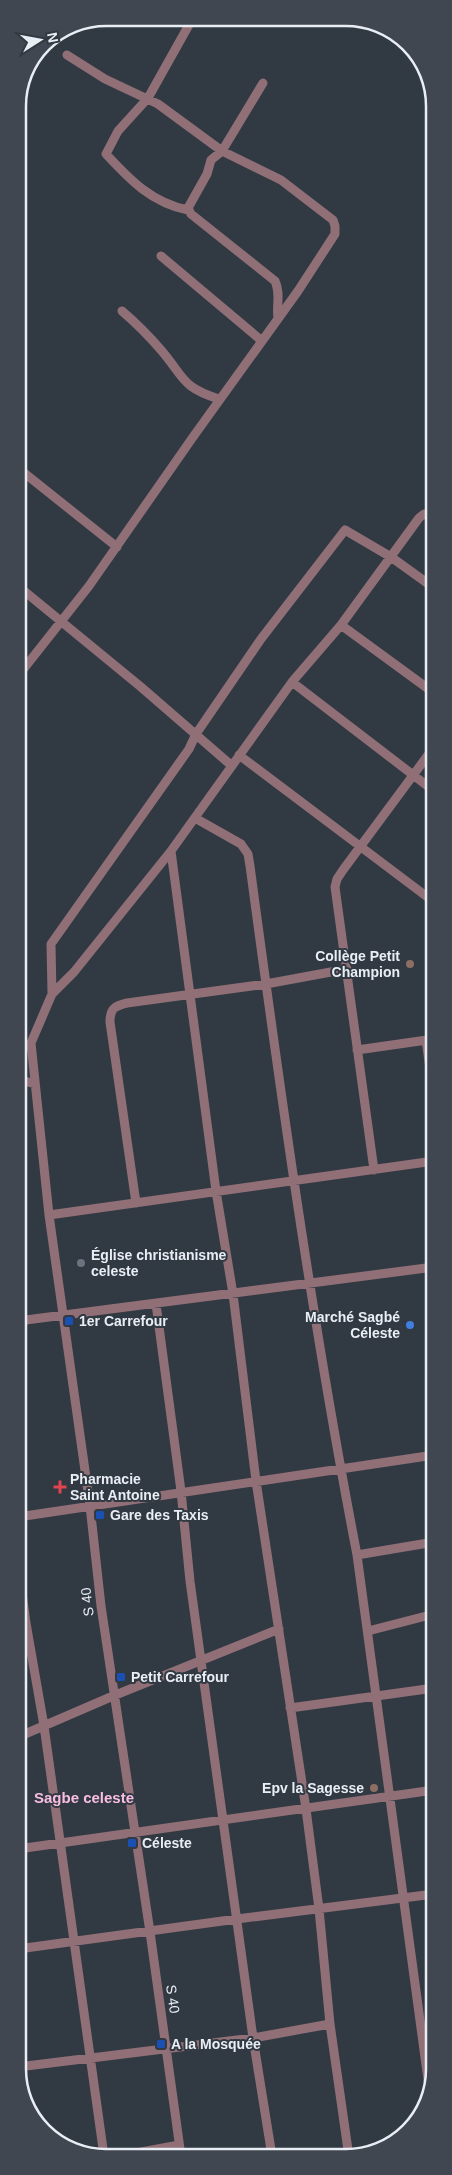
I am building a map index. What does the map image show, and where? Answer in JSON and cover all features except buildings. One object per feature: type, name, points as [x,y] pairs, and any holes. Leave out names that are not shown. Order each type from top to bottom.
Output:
[{"type":"street","points":[[188,26],[148,98],[118,131],[106,154],[134,183],[160,202],[188,210],[275,281],[278,292],[278,318]]},
{"type":"street","points":[[26,666],[117,547],[219,399],[328,248],[335,226],[333,220],[325,212],[281,180],[222,151],[190,126],[148,98],[137,95],[105,79],[67,55]]},
{"type":"street","points":[[188,210],[196,191],[207,174],[211,160],[222,151],[263,83]]},
{"type":"street","points":[[162,256],[262,341]]},
{"type":"street","points":[[122,311],[150,337],[184,382],[200,393],[219,399]]},
{"type":"street","points":[[26,474],[117,547]]},
{"type":"street","points":[[26,1046],[31,1043],[52,994],[74,972],[171,852],[292,682],[340,625],[419,518],[424,514],[426,515]]},
{"type":"street","points":[[52,994],[51,944],[189,749],[196,734],[261,640],[344,530],[391,557],[426,582]]},
{"type":"street","points":[[26,592],[232,766]]},
{"type":"street","points":[[340,625],[426,686]]},
{"type":"street","points":[[292,682],[426,785]]},
{"type":"street","points":[[239,755],[426,896]]},
{"type":"street","points":[[374,1170],[335,888],[336,879],[426,758]]},
{"type":"street","points":[[195,818],[241,844],[248,854],[293,1181],[341,1470],[357,1554],[426,2072]]},
{"type":"street","points":[[171,852],[216,1191],[233,1294],[256,1481],[320,1909],[330,2024],[348,2149]]},
{"type":"street","points":[[136,1203],[110,1022],[110,1012],[115,1006],[127,1002],[266,984],[347,969]]},
{"type":"street","points":[[358,1050],[426,1040]]},
{"type":"street","name":"S 40","points":[[31,1043],[49,1215],[90,1506],[113,1696],[150,1932],[180,2149]]},
{"type":"street","points":[[26,1081],[36,1084]]},
{"type":"street","points":[[49,1215],[426,1162]]},
{"type":"street","points":[[26,1320],[426,1268]]},
{"type":"street","points":[[156,1304],[222,1819],[271,2149]]},
{"type":"street","points":[[26,1516],[426,1456]]},
{"type":"street","points":[[357,1554],[426,1543]]},
{"type":"street","points":[[368,1631],[426,1616]]},
{"type":"street","points":[[26,1623],[44,1726],[103,2149]]},
{"type":"street","points":[[26,1734],[113,1696],[279,1629]]},
{"type":"street","points":[[290,1708],[426,1689]]},
{"type":"street","points":[[26,1848],[426,1791]]},
{"type":"street","points":[[26,1949],[426,1895]]},
{"type":"street","points":[[26,2066],[253,2038],[330,2024]]},
{"type":"street","points":[[158,2149],[179,2145]]},
{"type":"place","name":"Collège Petit Champion","points":[[410,964]]},
{"type":"place","name":"Église christianisme celeste","points":[[81,1263]]},
{"type":"place","name":"1er Carrefour","points":[[69,1321]]},
{"type":"place","name":"Marché Sagbé Céleste","points":[[410,1325]]},
{"type":"place","name":"Pharmacie Saint Antoine","points":[[60,1487]]},
{"type":"place","name":"Gare des Taxis","points":[[100,1515]]},
{"type":"place","name":"Petit Carrefour","points":[[121,1677]]},
{"type":"place","name":"Epv la Sagesse","points":[[374,1788]]},
{"type":"place","name":"Céleste","points":[[132,1843]]},
{"type":"place","name":"A la Mosquée","points":[[161,2044]]},
{"type":"district","name":"Sagbe celeste","points":[[84,1797]]}]
